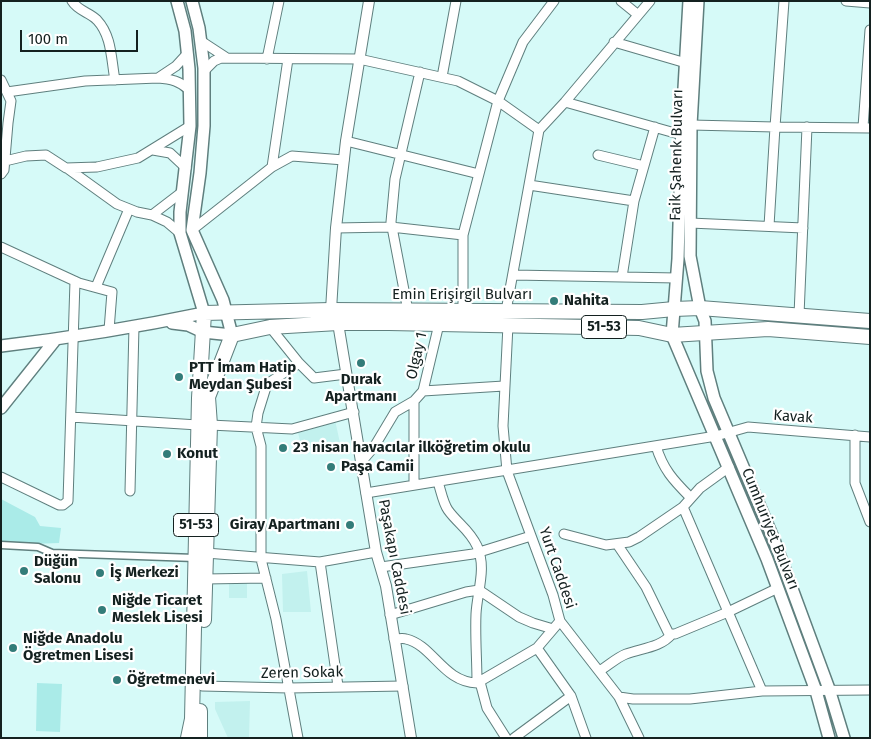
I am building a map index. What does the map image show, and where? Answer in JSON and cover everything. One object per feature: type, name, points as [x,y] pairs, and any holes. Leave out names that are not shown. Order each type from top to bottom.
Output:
[{"type":"main road","points":[[1,346],[160,322],[204,313],[180,233],[182,192],[190,126],[187,54],[177,1]]},
{"type":"main road","points":[[160,322],[188,325],[203,332],[232,335],[223,300],[192,230],[204,126],[204,72],[201,41],[192,1]]},
{"type":"main road","name":"Faik Şahenk Bulvarı","points":[[672,335],[677,278],[689,1]]},
{"type":"main road","name":"Faik Şahenk Bulvarı","points":[[698,1],[692,125],[690,256],[700,308],[705,321],[705,334]]},
{"type":"main road","name":"Emin Erişirgil Bulvarı","points":[[232,335],[270,327],[338,323],[439,324],[507,318],[642,312],[674,308],[700,308],[870,320]]},
{"type":"main road","name":"Emin Erişirgil Bulvarı","points":[[204,313],[331,310],[463,311],[507,318],[639,328],[672,335],[768,330],[870,337]]},
{"type":"main road","name":"51-53","points":[[188,738],[192,719],[201,555],[204,313]]},
{"type":"main road","name":"Cumhuriyet Bulvarı","points":[[705,334],[707,371],[714,398],[774,540],[829,689],[844,738]]},
{"type":"main road","name":"51-53","points":[[204,425],[208,397],[232,335]]},
{"type":"main road","name":"Cumhuriyet Bulvarı","points":[[672,335],[716,436],[778,588],[816,691],[830,738]]},
{"type":"main road","points":[[1,396],[53,339]]},
{"type":"main road","points":[[1,408],[53,339]]},
{"type":"main road","name":"51-53","points":[[200,738],[205,579],[201,555]]},
{"type":"street","points":[[72,1],[75,7],[96,18],[105,32],[116,80]]},
{"type":"street","points":[[267,59],[279,1]]},
{"type":"street","points":[[331,310],[336,228],[346,141],[369,1]]},
{"type":"street","points":[[442,77],[456,1]]},
{"type":"street","points":[[463,311],[463,235],[498,101],[523,42],[554,1]]},
{"type":"street","points":[[621,1],[638,14]]},
{"type":"street","points":[[204,72],[221,58],[358,59],[458,81],[498,101],[539,130],[650,1]]},
{"type":"street","points":[[769,226],[784,1]]},
{"type":"street","points":[[846,1],[870,3]]},
{"type":"street","points":[[692,125],[866,128],[870,30]]},
{"type":"street","points":[[201,41],[227,58]]},
{"type":"street","points":[[614,42],[686,63]]},
{"type":"street","points":[[158,78],[176,66],[187,54]]},
{"type":"street","points":[[272,167],[288,59]]},
{"type":"street","points":[[408,311],[391,228],[395,178],[420,72]]},
{"type":"street","points":[[7,92],[84,81],[158,78],[175,80],[182,83],[189,90]]},
{"type":"street","points":[[1,80],[11,101],[4,170],[1,174]]},
{"type":"street","points":[[565,102],[682,135]]},
{"type":"street","points":[[66,168],[97,167],[138,158],[190,126]]},
{"type":"street","points":[[622,277],[634,201],[655,127]]},
{"type":"street","points":[[799,315],[807,127]]},
{"type":"street","name":"Yurt Caddesi","points":[[539,130],[507,318],[503,426],[507,471],[553,594],[560,621],[619,697],[639,738]]},
{"type":"street","points":[[346,141],[479,174]]},
{"type":"street","points":[[153,150],[170,153],[186,168]]},
{"type":"street","points":[[5,161],[26,156],[46,155],[117,204],[152,215],[167,222],[180,233]]},
{"type":"street","points":[[598,155],[644,166]]},
{"type":"street","points":[[192,230],[272,167],[292,156],[344,160]]},
{"type":"street","points":[[529,185],[634,201]]},
{"type":"street","points":[[152,215],[182,192]]},
{"type":"street","points":[[96,287],[129,209]]},
{"type":"street","points":[[690,223],[802,228]]},
{"type":"street","points":[[336,228],[391,228],[463,235]]},
{"type":"street","points":[[1,247],[75,281],[112,292],[110,330]]},
{"type":"street","points":[[513,275],[677,278]]},
{"type":"street","points":[[1,477],[59,505],[66,503],[71,417],[75,281]]},
{"type":"street","name":"Paşakapı Caddesi","points":[[338,323],[376,552],[386,586],[411,738]]},
{"type":"street","name":"Olgay 1","points":[[362,461],[374,447],[395,412],[414,401],[423,391],[439,324]]},
{"type":"street","points":[[130,491],[134,326]]},
{"type":"street","points":[[270,327],[299,363],[314,378],[346,374]]},
{"type":"street","points":[[298,738],[276,619],[261,558],[261,446],[256,428],[258,413],[267,384],[299,363]]},
{"type":"street","points":[[423,391],[504,386]]},
{"type":"street","points":[[414,401],[414,485]]},
{"type":"street","points":[[71,417],[292,429],[354,412]]},
{"type":"street","name":"Kavak","points":[[366,493],[716,436],[748,427],[870,437]]},
{"type":"street","points":[[855,435],[855,483],[870,522]]},
{"type":"street","points":[[656,446],[660,461],[668,475],[690,497]]},
{"type":"street","points":[[564,534],[606,545],[629,542],[640,537],[683,507],[690,497],[728,467]]},
{"type":"street","points":[[438,482],[446,507],[467,529],[479,552],[482,582],[476,613],[478,682],[488,708],[506,738]]},
{"type":"street","points":[[683,507],[762,691]]},
{"type":"street","points":[[381,567],[446,559],[479,552],[531,536]]},
{"type":"street","points":[[617,544],[646,587],[669,634],[672,634]]},
{"type":"street","points":[[1,545],[38,547],[47,552],[58,553],[201,555],[320,562],[376,552]]},
{"type":"street","points":[[320,562],[338,686]]},
{"type":"street","points":[[205,579],[266,578]]},
{"type":"street","points":[[599,671],[623,655],[659,644],[667,640],[672,634],[728,612],[778,588]]},
{"type":"street","points":[[390,614],[479,590],[519,617],[553,629]]},
{"type":"street","points":[[394,639],[407,639],[417,644],[456,678],[467,683],[478,682],[538,648],[560,621]]},
{"type":"street","points":[[538,648],[571,696],[586,738]]},
{"type":"street","name":"Zeren Sokak","points":[[202,686],[289,688],[403,686]]},
{"type":"street","points":[[619,697],[633,699],[690,699],[762,691],[870,690]]},
{"type":"street","points":[[514,738],[571,696]]},
{"type":"shaded area","points":[[335,420],[340,443],[303,452],[297,429]]},
{"type":"shaded area","points":[[1,499],[35,517],[40,526],[61,528],[59,543],[1,542]]},
{"type":"shaded area","points":[[307,571],[311,612],[283,612],[282,574]]},
{"type":"shaded area","points":[[229,580],[247,580],[247,598],[229,598]]},
{"type":"shaded area","points":[[37,683],[62,684],[60,732],[36,731]]},
{"type":"shaded area","points":[[250,701],[249,738],[228,738],[215,709],[215,702]]},
{"type":"place","name":"Nahita","points":[[554,301]]},
{"type":"place","name":"Durak Apartmanı","points":[[361,363]]},
{"type":"place","name":"PTT İmam Hatip Meydan Şubesi","points":[[179,377]]},
{"type":"place","name":"23 nisan havacılar ilköğretim okulu","points":[[283,448]]},
{"type":"place","name":"Konut","points":[[167,454]]},
{"type":"place","name":"Paşa Camii","points":[[331,467]]},
{"type":"place","name":"Giray Apartmanı","points":[[350,525]]},
{"type":"place","name":"Düğün Salonu","points":[[24,571]]},
{"type":"place","name":"İş Merkezi","points":[[100,573]]},
{"type":"place","name":"Niğde Ticaret Meslek Lisesi","points":[[102,610]]},
{"type":"place","name":"Niğde Anadolu Ögretmen Lisesi","points":[[13,648]]},
{"type":"place","name":"Öğretmenevi","points":[[117,680]]}]
